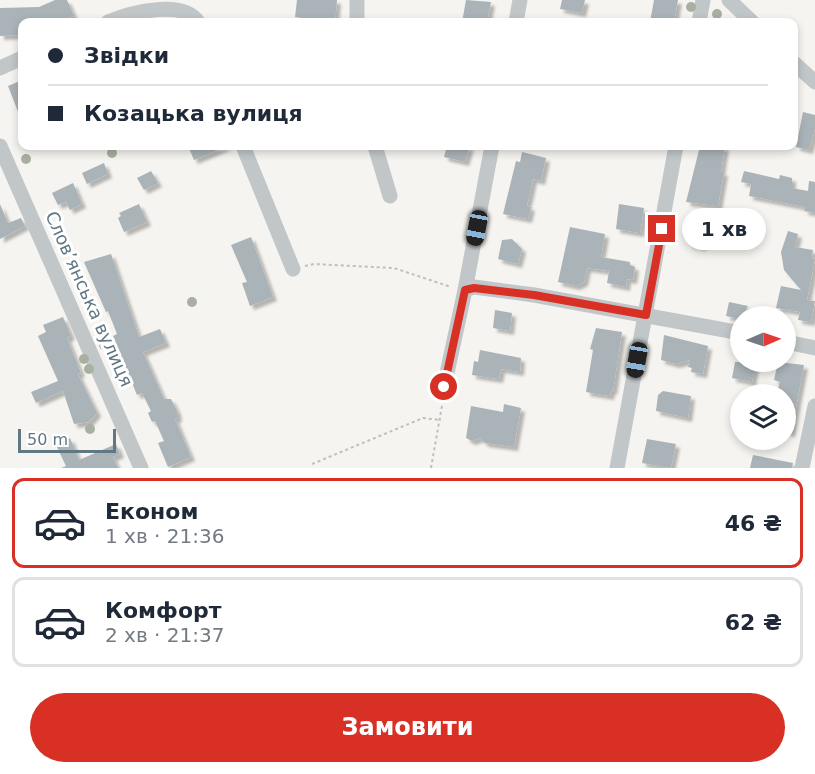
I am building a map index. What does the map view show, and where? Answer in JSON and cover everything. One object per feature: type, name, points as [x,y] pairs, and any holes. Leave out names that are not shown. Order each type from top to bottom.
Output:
[{"type":"street","points":[[118,18],[157,2],[175,0],[185,4],[196,18]]},
{"type":"street","points":[[357,0],[357,18]]},
{"type":"street","points":[[517,18],[520,0]]},
{"type":"street","points":[[700,18],[703,0]]},
{"type":"street","points":[[729,0],[748,18]]},
{"type":"street","points":[[0,68],[18,60]]},
{"type":"street","points":[[798,67],[815,82]]},
{"type":"street","name":"Словʼянська вулиця","points":[[0,146],[141,468]]},
{"type":"street","points":[[245,150],[293,269]]},
{"type":"street","points":[[376,150],[390,196]]},
{"type":"street","points":[[444,387],[491,150]]},
{"type":"street","points":[[616,468],[675,150]]},
{"type":"street","points":[[465,290],[474,288],[534,295],[730,331]]},
{"type":"street","points":[[796,344],[815,348]]},
{"type":"street","points":[[802,468],[815,406]]},
{"type":"path","points":[[293,269],[314,264],[394,268],[465,290]]},
{"type":"path","points":[[431,468],[441,420],[444,387]]},
{"type":"path","points":[[312,464],[423,418],[441,420]]},
{"type":"building","points":[[55,0],[67,0],[74,16],[69,18],[18,18],[18,35],[0,36],[0,8],[39,7]]},
{"type":"building","points":[[297,0],[337,0],[335,18],[295,17]]},
{"type":"building","points":[[466,0],[491,2],[488,18],[463,18]]},
{"type":"building","points":[[562,0],[585,0],[582,13],[560,9]]},
{"type":"building","points":[[654,0],[678,0],[675,18],[651,18]]},
{"type":"building","points":[[18,82],[18,112],[8,86]]},
{"type":"building","points":[[803,112],[815,115],[815,129],[809,150],[798,147]]},
{"type":"building","points":[[190,150],[218,150],[194,160]]},
{"type":"building","points":[[446,150],[469,150],[465,162],[444,157]]},
{"type":"building","points":[[699,150],[724,150],[721,172],[724,172],[718,206],[686,202]]},
{"type":"building","points":[[522,152],[546,158],[541,181],[533,179],[527,206],[531,207],[528,219],[503,214],[516,161],[520,162]]},
{"type":"building","points":[[104,163],[108,174],[87,184],[82,173]]},
{"type":"building","points":[[151,171],[158,183],[144,190],[137,178]]},
{"type":"building","points":[[744,171],[779,179],[780,175],[792,178],[792,188],[808,191],[809,181],[815,182],[815,213],[804,211],[805,207],[749,196],[751,184],[741,182]]},
{"type":"building","points":[[73,183],[82,204],[70,210],[66,202],[58,205],[52,193]]},
{"type":"building","points":[[0,204],[8,223],[21,218],[25,226],[0,239]]},
{"type":"building","points":[[139,204],[147,222],[124,232],[118,218],[121,216],[119,213]]},
{"type":"building","points":[[619,204],[644,208],[640,233],[616,229]]},
{"type":"building","points":[[699,222],[709,224],[707,235],[696,233]]},
{"type":"building","points":[[570,227],[605,234],[601,257],[630,262],[630,265],[635,267],[633,280],[627,279],[626,287],[607,283],[609,271],[587,268],[584,282],[576,286],[558,282]]},
{"type":"building","points":[[788,231],[798,234],[795,247],[813,250],[812,258],[815,259],[807,300],[815,301],[811,322],[798,320],[800,312],[796,311],[796,306],[776,306],[781,286],[801,290],[784,270],[781,252]]},
{"type":"building","points":[[691,234],[704,236],[702,247],[689,244]]},
{"type":"building","points":[[251,237],[273,297],[250,306],[242,283],[247,282],[231,245]]},
{"type":"building","points":[[512,239],[522,249],[518,264],[498,259],[502,240]]},
{"type":"building","points":[[111,254],[139,337],[160,329],[166,343],[143,352],[164,399],[171,399],[177,411],[178,418],[175,419],[191,457],[168,467],[158,443],[164,441],[155,421],[152,422],[148,413],[151,411],[142,393],[137,395],[113,336],[117,334],[108,311],[106,312],[84,262]]},
{"type":"building","points":[[729,302],[748,306],[730,306],[730,317],[726,316]]},
{"type":"building","points":[[495,310],[512,313],[510,331],[493,328]]},
{"type":"building","points":[[63,317],[71,336],[67,338],[81,373],[78,374],[97,413],[89,422],[74,424],[63,391],[36,403],[31,392],[58,381],[38,336],[46,332],[43,325]]},
{"type":"building","points":[[596,328],[622,332],[613,391],[611,390],[610,396],[586,392],[593,350],[590,349]]},
{"type":"building","points":[[664,335],[708,346],[703,374],[691,372],[692,368],[688,367],[690,360],[676,364],[661,360]]},
{"type":"building","points":[[480,350],[521,358],[520,372],[501,369],[499,379],[472,375],[474,361],[478,362]]},
{"type":"building","points":[[796,364],[804,365],[796,407],[796,384],[779,384],[780,382],[774,380],[776,372],[796,372]]},
{"type":"building","points":[[733,372],[754,372],[752,382],[732,378]]},
{"type":"building","points":[[663,391],[691,396],[688,418],[656,411],[658,395]]},
{"type":"building","points":[[504,404],[521,408],[514,447],[485,443],[480,438],[472,441],[466,438],[471,406],[503,412]]},
{"type":"building","points":[[70,438],[79,460],[116,444],[120,454],[113,457],[118,468],[61,468],[66,466],[56,445]]},
{"type":"building","points":[[647,439],[676,444],[671,468],[642,463]]},
{"type":"building","points":[[753,455],[793,463],[792,468],[750,468]]},
{"type":"route","points":[[444,387],[465,290],[474,288],[534,295],[646,315],[662,229]]}]
